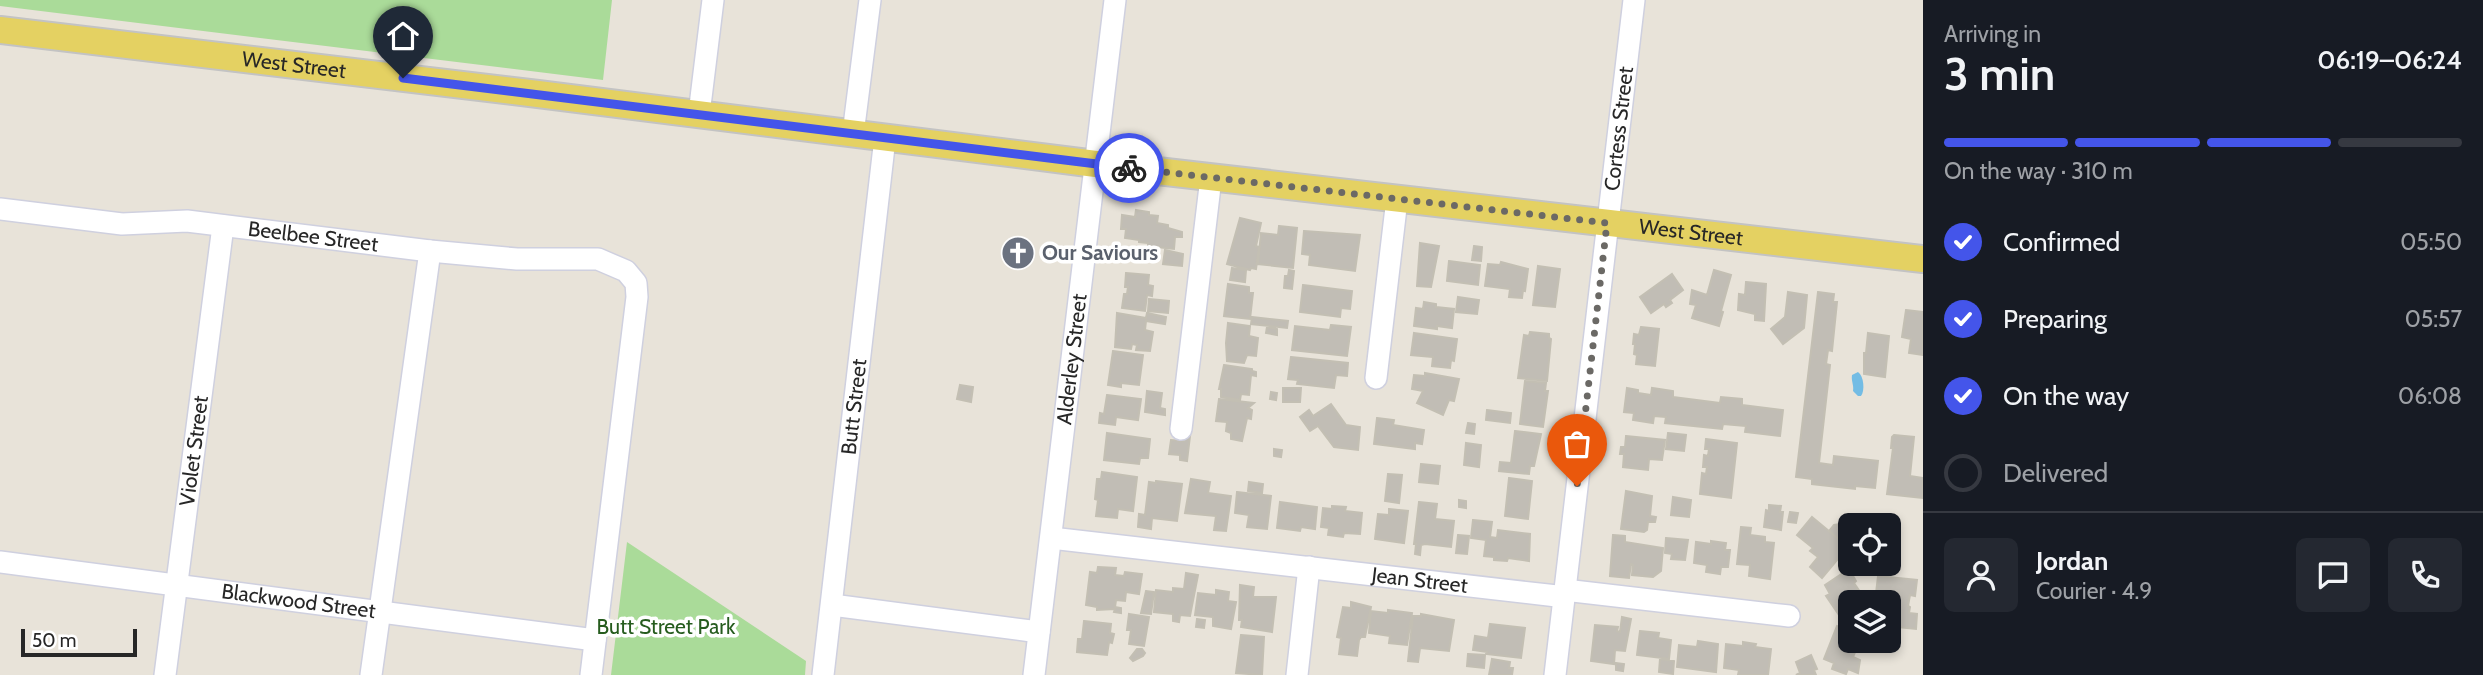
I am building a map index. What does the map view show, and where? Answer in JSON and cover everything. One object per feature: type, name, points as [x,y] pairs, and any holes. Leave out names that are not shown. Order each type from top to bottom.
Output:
[{"type":"main road","name":"West Street","points":[[0,30],[1211,178],[1923,259]]},
{"type":"street","points":[[699,114],[713,0]]},
{"type":"street","points":[[853,134],[870,0]]},
{"type":"street","name":"Alderley Street","points":[[1034,675],[1115,0]]},
{"type":"street","name":"Cortess Street","points":[[1555,675],[1634,0]]},
{"type":"street","name":"Butt Street","points":[[823,675],[885,138]]},
{"type":"street","points":[[1181,429],[1211,178]]},
{"type":"street","points":[[1376,379],[1398,199]]},
{"type":"street","name":"Beelbee Street","points":[[0,209],[122,224],[187,221],[429,251],[517,259],[598,260],[626,271],[636,283],[637,296],[595,640]]},
{"type":"street","name":"Violet Street","points":[[165,675],[223,226]]},
{"type":"street","points":[[372,675],[429,251]]},
{"type":"street","name":"Jean Street","points":[[1051,538],[1557,596],[1573,591],[1789,616]]},
{"type":"street","name":"Blackwood Street","points":[[0,562],[595,640]]},
{"type":"street","points":[[1297,675],[1309,567]]},
{"type":"street","points":[[832,605],[1039,632]]},
{"type":"street","points":[[591,675],[595,640]]},
{"type":"green space","points":[[0,0],[612,0],[603,80],[0,6]]},
{"type":"green space","name":"Butt Street Park","points":[[627,542],[806,661],[805,675],[611,675]]},
{"type":"water","points":[[1858,372],[1863,384],[1861,396],[1853,391],[1852,375]]},
{"type":"building","points":[[1136,210],[1158,216],[1157,223],[1182,232],[1182,237],[1175,237],[1174,249],[1148,246],[1148,243],[1125,238],[1126,229],[1121,229],[1122,215],[1135,217]]},
{"type":"building","points":[[1240,218],[1261,223],[1256,246],[1259,247],[1256,269],[1227,264]]},
{"type":"building","points":[[1279,226],[1297,228],[1293,268],[1258,264],[1261,233],[1278,235]]},
{"type":"building","points":[[1304,231],[1360,235],[1355,271],[1309,265],[1310,255],[1302,254]]},
{"type":"building","points":[[1420,243],[1439,246],[1431,287],[1417,286]]},
{"type":"building","points":[[1474,246],[1482,247],[1481,261],[1472,260]]},
{"type":"building","points":[[1165,250],[1183,254],[1182,266],[1163,264]]},
{"type":"building","points":[[1449,261],[1480,265],[1478,285],[1447,281]]},
{"type":"building","points":[[1501,262],[1528,269],[1522,298],[1509,297],[1510,289],[1485,286],[1488,264],[1500,265]]},
{"type":"building","points":[[1538,266],[1560,269],[1555,307],[1533,305]]},
{"type":"building","points":[[1232,268],[1246,270],[1245,282],[1230,280]]},
{"type":"building","points":[[1289,270],[1294,271],[1292,289],[1284,288],[1285,276],[1288,276]]},
{"type":"building","points":[[1714,270],[1731,275],[1719,326],[1692,318],[1696,305],[1690,304],[1692,290],[1707,295]]},
{"type":"building","points":[[1126,273],[1149,275],[1148,285],[1153,286],[1152,296],[1147,295],[1145,311],[1122,308],[1128,287],[1125,287]]},
{"type":"building","points":[[1672,274],[1683,290],[1670,300],[1672,303],[1666,307],[1664,304],[1651,313],[1640,297]]},
{"type":"building","points":[[1746,282],[1766,284],[1764,321],[1755,320],[1755,314],[1738,310],[1739,294],[1745,295]]},
{"type":"building","points":[[1228,284],[1249,287],[1249,293],[1253,293],[1250,319],[1224,316]]},
{"type":"building","points":[[1303,285],[1352,291],[1350,309],[1341,308],[1340,317],[1300,312]]},
{"type":"building","points":[[1788,292],[1807,295],[1804,328],[1783,344],[1771,329],[1785,317]]},
{"type":"building","points":[[1818,292],[1834,294],[1833,302],[1837,302],[1832,351],[1828,350],[1826,364],[1830,365],[1819,463],[1833,465],[1834,456],[1878,461],[1875,488],[1855,486],[1855,489],[1812,484],[1812,479],[1796,477]]},
{"type":"building","points":[[1458,297],[1479,300],[1477,314],[1456,312]]},
{"type":"building","points":[[1149,299],[1169,301],[1168,313],[1148,311]]},
{"type":"building","points":[[1424,302],[1436,304],[1436,307],[1454,309],[1452,328],[1414,326],[1416,308],[1423,309]]},
{"type":"building","points":[[1906,310],[1923,312],[1923,355],[1909,353],[1911,339],[1902,337]]},
{"type":"building","points":[[1117,313],[1146,318],[1147,313],[1166,317],[1165,324],[1146,321],[1145,330],[1153,332],[1150,351],[1136,350],[1137,345],[1132,344],[1131,349],[1115,347]]},
{"type":"building","points":[[1252,317],[1288,321],[1287,328],[1251,324]]},
{"type":"building","points":[[1228,323],[1250,326],[1249,336],[1258,338],[1256,356],[1247,355],[1244,363],[1227,361]]},
{"type":"building","points":[[1331,325],[1351,327],[1347,356],[1292,350],[1295,326],[1330,330]]},
{"type":"building","points":[[1267,327],[1277,329],[1277,335],[1266,333]]},
{"type":"building","points":[[1641,327],[1659,329],[1655,366],[1636,364],[1634,334],[1639,335]]},
{"type":"building","points":[[1530,332],[1549,334],[1551,339],[1547,381],[1518,378],[1524,335],[1529,336]]},
{"type":"building","points":[[1414,333],[1457,339],[1454,361],[1451,360],[1450,368],[1432,366],[1433,357],[1411,355]]},
{"type":"building","points":[[1868,333],[1889,336],[1885,377],[1864,374]]},
{"type":"building","points":[[1113,351],[1143,355],[1139,385],[1108,385]]},
{"type":"building","points":[[1291,357],[1348,363],[1347,376],[1336,375],[1334,388],[1297,384],[1298,380],[1288,379]]},
{"type":"building","points":[[1224,365],[1256,372],[1256,376],[1251,375],[1249,395],[1241,394],[1240,400],[1221,397],[1219,389]]},
{"type":"building","points":[[1425,373],[1459,379],[1454,401],[1449,400],[1443,415],[1417,403],[1423,391],[1412,389],[1414,375],[1425,376]]},
{"type":"building","points":[[1525,381],[1546,383],[1545,391],[1548,391],[1543,427],[1520,424]]},
{"type":"building","points":[[960,385],[973,387],[971,402],[957,399]]},
{"type":"building","points":[[1283,388],[1301,388],[1300,402],[1283,402]]},
{"type":"building","points":[[1627,388],[1651,395],[1652,388],[1673,391],[1673,397],[1720,403],[1721,397],[1742,399],[1742,405],[1783,410],[1780,436],[1745,432],[1746,426],[1723,424],[1722,429],[1665,423],[1666,417],[1654,416],[1653,423],[1633,420],[1634,413],[1624,412]]},
{"type":"building","points":[[1147,391],[1162,393],[1160,408],[1165,409],[1165,415],[1145,412]]},
{"type":"building","points":[[1271,392],[1277,393],[1276,400],[1270,399]]},
{"type":"building","points":[[1107,395],[1141,399],[1138,420],[1116,417],[1115,425],[1099,423],[1100,413],[1104,414]]},
{"type":"building","points":[[1219,399],[1254,403],[1248,408],[1252,410],[1251,419],[1247,418],[1242,441],[1231,439],[1231,433],[1226,431],[1227,422],[1216,421]]},
{"type":"building","points":[[1331,404],[1346,425],[1360,427],[1358,450],[1334,447],[1318,426],[1310,431],[1300,417],[1309,410],[1313,416]]},
{"type":"building","points":[[1487,410],[1511,413],[1510,423],[1486,420]]},
{"type":"building","points":[[1377,418],[1394,420],[1393,425],[1424,430],[1422,444],[1415,443],[1415,449],[1374,444]]},
{"type":"building","points":[[1468,423],[1475,424],[1474,434],[1466,433]]},
{"type":"building","points":[[1515,431],[1541,434],[1534,466],[1530,466],[1529,474],[1499,471],[1500,462],[1511,463]]},
{"type":"building","points":[[1107,433],[1150,439],[1148,458],[1140,458],[1139,464],[1104,460]]},
{"type":"building","points":[[1668,433],[1686,435],[1684,451],[1666,449]]},
{"type":"building","points":[[1894,435],[1914,437],[1910,476],[1923,478],[1923,498],[1887,494]]},
{"type":"building","points":[[1184,436],[1190,436],[1187,461],[1180,460],[1180,455],[1169,454],[1171,440],[1184,441]]},
{"type":"building","points":[[1626,436],[1665,440],[1662,460],[1649,459],[1648,470],[1623,467],[1624,454],[1620,454],[1621,447],[1625,447]]},
{"type":"building","points":[[1706,439],[1737,443],[1731,498],[1700,494],[1702,473],[1706,474],[1707,467],[1703,467],[1704,455],[1708,456],[1709,449],[1705,449]]},
{"type":"building","points":[[1466,443],[1481,445],[1479,467],[1464,465]]},
{"type":"building","points":[[1274,449],[1282,450],[1281,457],[1274,456]]},
{"type":"building","points":[[1421,464],[1440,466],[1438,484],[1419,482]]},
{"type":"building","points":[[1102,472],[1137,477],[1133,511],[1118,509],[1117,518],[1096,516],[1097,479],[1101,479]]},
{"type":"building","points":[[1388,474],[1402,475],[1399,503],[1385,501]]},
{"type":"building","points":[[1509,478],[1532,481],[1528,519],[1505,516]]},
{"type":"building","points":[[1191,479],[1210,482],[1208,493],[1231,496],[1226,531],[1214,530],[1216,516],[1185,513]]},
{"type":"building","points":[[1149,482],[1182,484],[1177,521],[1152,518],[1151,529],[1138,527],[1139,514],[1145,515]]},
{"type":"building","points":[[1249,482],[1263,484],[1262,493],[1248,491]]},
{"type":"building","points":[[1626,491],[1652,496],[1650,516],[1656,517],[1655,522],[1648,522],[1644,532],[1621,529]]},
{"type":"building","points":[[1237,492],[1271,496],[1267,529],[1247,527],[1249,515],[1235,513]]},
{"type":"building","points":[[1673,497],[1691,500],[1689,517],[1671,515]]},
{"type":"building","points":[[1459,500],[1466,501],[1466,508],[1459,507]]},
{"type":"building","points":[[1280,502],[1317,507],[1315,529],[1301,527],[1300,531],[1277,528]]},
{"type":"building","points":[[1419,502],[1437,504],[1435,519],[1454,521],[1451,547],[1425,544],[1421,545],[1420,555],[1415,554]]},
{"type":"building","points":[[1769,505],[1781,506],[1781,530],[1764,527]]},
{"type":"building","points":[[1332,506],[1346,507],[1345,511],[1362,513],[1360,534],[1344,533],[1343,537],[1328,535],[1329,528],[1321,527],[1323,508],[1332,509]]},
{"type":"building","points":[[1389,509],[1408,511],[1404,543],[1375,539],[1378,514],[1389,515]]},
{"type":"building","points":[[1790,512],[1798,513],[1796,523],[1788,522]]},
{"type":"building","points":[[1812,517],[1838,539],[1838,559],[1822,578],[1810,567],[1818,557],[1810,551],[1813,548],[1797,535]]},
{"type":"building","points":[[1473,520],[1492,522],[1490,537],[1497,538],[1498,530],[1530,534],[1529,561],[1508,558],[1507,561],[1494,560],[1494,557],[1484,556],[1486,540],[1471,538]]},
{"type":"building","points":[[1838,524],[1838,538],[1829,531]]},
{"type":"building","points":[[1741,527],[1751,528],[1750,535],[1765,537],[1765,542],[1774,543],[1770,579],[1749,576],[1750,565],[1737,564]]},
{"type":"building","points":[[1458,535],[1469,536],[1467,554],[1456,553]]},
{"type":"building","points":[[1613,535],[1625,536],[1625,542],[1663,548],[1661,571],[1653,577],[1632,575],[1631,564],[1629,578],[1610,576]]},
{"type":"building","points":[[1666,538],[1688,540],[1685,560],[1671,559],[1672,554],[1665,553]]},
{"type":"building","points":[[1711,541],[1726,543],[1725,550],[1730,550],[1728,567],[1721,567],[1720,574],[1706,572],[1707,565],[1694,563],[1696,542],[1711,544]]},
{"type":"building","points":[[1098,567],[1116,568],[1115,575],[1124,576],[1125,572],[1142,574],[1139,594],[1126,592],[1125,601],[1116,600],[1115,607],[1121,608],[1121,613],[1114,612],[1115,609],[1097,610],[1097,607],[1086,605],[1090,572],[1097,573]]},
{"type":"building","points":[[1186,573],[1198,575],[1190,616],[1180,615],[1179,622],[1173,621],[1173,614],[1154,612],[1156,590],[1173,592],[1173,588],[1184,589]]},
{"type":"building","points":[[1838,576],[1853,576],[1859,590],[1838,590],[1838,614],[1826,596],[1830,594],[1825,585]]},
{"type":"building","points":[[1878,576],[1917,580],[1915,596],[1910,595],[1908,606],[1909,613],[1917,614],[1916,629],[1901,627],[1901,590],[1876,590]]},
{"type":"building","points":[[1240,585],[1254,587],[1253,597],[1276,597],[1272,632],[1241,627]]},
{"type":"building","points":[[1216,590],[1229,592],[1228,601],[1236,602],[1231,629],[1213,626],[1213,617],[1195,615],[1198,593],[1216,595]]},
{"type":"building","points":[[1146,591],[1154,592],[1151,614],[1141,613]]},
{"type":"building","points":[[1351,602],[1371,607],[1365,637],[1359,640],[1357,656],[1339,654],[1341,638],[1337,637],[1343,607],[1351,608]]},
{"type":"building","points":[[1388,610],[1412,613],[1407,645],[1389,643],[1390,636],[1369,633],[1371,611],[1388,613]]},
{"type":"building","points":[[1129,614],[1149,617],[1144,646],[1129,644]]},
{"type":"building","points":[[1421,614],[1454,620],[1449,651],[1420,648],[1418,662],[1408,661],[1413,616]]},
{"type":"building","points":[[1622,617],[1631,619],[1625,651],[1615,650],[1614,664],[1591,661],[1595,625],[1618,627],[1617,631],[1620,632]]},
{"type":"building","points":[[1197,619],[1205,620],[1204,628],[1196,627]]},
{"type":"building","points":[[1084,621],[1111,624],[1110,633],[1114,634],[1112,643],[1109,642],[1107,655],[1077,652]]},
{"type":"building","points":[[1490,624],[1525,628],[1521,658],[1473,650],[1475,636],[1488,638]]},
{"type":"building","points":[[1837,626],[1838,653],[1855,653],[1853,657],[1860,660],[1858,673],[1848,669],[1846,674],[1832,669],[1834,663],[1824,659]]},
{"type":"building","points":[[1640,631],[1659,633],[1658,638],[1671,640],[1669,659],[1637,655]]},
{"type":"building","points":[[1241,635],[1264,637],[1262,675],[1236,673]]},
{"type":"building","points":[[1698,641],[1718,644],[1716,672],[1677,667],[1679,645],[1697,647]]},
{"type":"building","points":[[1743,642],[1771,649],[1768,675],[1738,675],[1739,670],[1724,668],[1726,644],[1743,646]]},
{"type":"building","points":[[1137,649],[1142,649],[1145,653],[1133,661],[1130,658]]},
{"type":"building","points":[[1468,654],[1485,655],[1484,668],[1467,666]]},
{"type":"building","points":[[1811,655],[1817,669],[1814,670],[1816,675],[1796,675],[1800,673],[1796,662]]},
{"type":"building","points":[[1492,659],[1510,662],[1512,675],[1489,675]]},
{"type":"building","points":[[1660,659],[1674,661],[1673,674],[1659,672]]},
{"type":"building","points":[[1616,663],[1624,664],[1623,671],[1616,670]]},
{"type":"way so far","points":[[1129,168],[1607,223],[1577,486]]},
{"type":"place","name":"Our Saviours","points":[[1018,253]]},
{"type":"route","points":[[403,78],[1129,168]]}]
